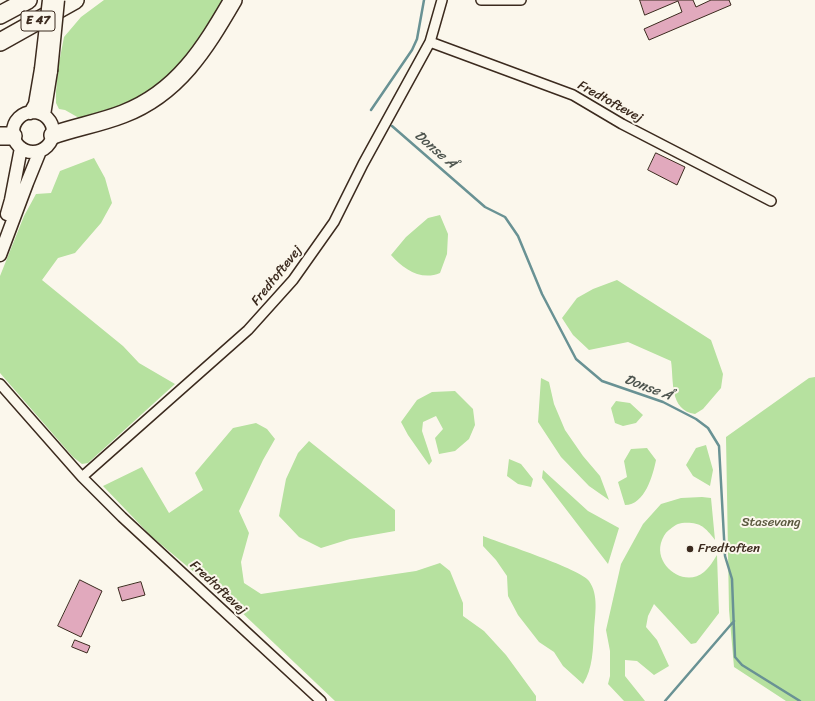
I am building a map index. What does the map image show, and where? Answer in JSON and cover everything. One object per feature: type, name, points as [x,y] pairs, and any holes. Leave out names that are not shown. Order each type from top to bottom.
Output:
[{"type":"highway","name":"E 47","points":[[0,15],[28,0]]},
{"type":"highway","name":"E 47","points":[[0,42],[75,0]]},
{"type":"highway","points":[[53,135],[125,113],[161,93],[180,77],[194,61],[210,40],[233,0]]},
{"type":"street","points":[[44,115],[49,0]]},
{"type":"street","points":[[30,113],[35,104],[46,70],[58,0]]},
{"type":"street","name":"Fredtoftevej","points":[[82,477],[248,330],[293,280],[334,222],[363,164],[430,42],[442,0]]},
{"type":"street","points":[[481,0],[521,0]]},
{"type":"street","name":"Fredtoftevej","points":[[430,42],[573,95],[622,124],[771,201]]},
{"type":"street","points":[[0,233],[11,200],[12,140],[14,129],[19,118],[24,114],[37,113],[44,115],[51,124],[53,135],[49,145],[40,151],[27,152],[12,140]]},
{"type":"street","points":[[0,255],[26,183],[40,151]]},
{"type":"street","name":"Fredtoftevej","points":[[0,384],[82,477],[122,517],[321,701]]},
{"type":"green space","points":[[104,0],[228,0],[194,49],[155,89],[131,102],[79,118],[65,110],[59,109],[56,103],[58,68],[64,37],[81,17]]},
{"type":"green space","points":[[94,158],[105,178],[112,203],[101,223],[75,253],[58,258],[42,280],[123,346],[139,363],[175,384],[88,463],[82,464],[73,457],[0,373],[0,276],[24,216],[36,194],[51,193],[60,171]]},
{"type":"green space","points":[[440,215],[448,234],[447,254],[440,273],[426,276],[419,275],[401,265],[391,255],[406,237],[428,218]]},
{"type":"green space","points":[[617,280],[711,340],[723,374],[721,388],[703,409],[695,414],[681,407],[677,401],[674,394],[671,361],[628,342],[589,350],[573,335],[562,318],[577,298],[593,289]]},
{"type":"green space","name":"Stasevang","points":[[815,377],[815,701],[786,701],[734,667],[729,610],[726,437],[809,378]]},
{"type":"green space","points":[[541,378],[549,382],[554,404],[565,430],[583,456],[600,476],[609,500],[589,486],[561,457],[538,422]]},
{"type":"green space","points":[[455,391],[473,409],[475,425],[469,439],[455,451],[439,454],[435,438],[443,429],[436,416],[423,422],[422,431],[432,461],[429,465],[408,435],[401,422],[417,400],[432,392]]},
{"type":"green space","points":[[616,401],[630,403],[643,415],[636,423],[623,426],[615,423],[611,408]]},
{"type":"green space","points":[[256,423],[267,429],[275,439],[263,460],[239,511],[249,533],[241,562],[244,583],[261,594],[416,571],[440,563],[450,571],[463,603],[463,616],[484,631],[506,655],[536,696],[536,701],[335,701],[237,608],[151,536],[103,486],[142,467],[169,513],[203,490],[195,473],[233,428]]},
{"type":"green space","points":[[309,441],[395,510],[395,531],[350,539],[321,548],[299,537],[279,516],[286,479],[298,453]]},
{"type":"green space","points":[[706,445],[713,470],[710,486],[693,476],[686,465],[696,448]]},
{"type":"green space","points":[[647,448],[656,460],[650,481],[643,495],[638,500],[632,504],[625,505],[618,482],[627,477],[624,461],[631,449]]},
{"type":"green space","points":[[509,459],[521,464],[533,479],[531,487],[518,484],[507,476]]},
{"type":"green space","points":[[543,470],[588,511],[619,528],[608,564],[542,478]]},
{"type":"green space","points":[[681,498],[711,498],[715,540],[708,531],[701,526],[693,523],[682,523],[666,532],[660,549],[662,558],[666,565],[679,576],[688,578],[704,572],[717,555],[719,613],[696,643],[691,644],[654,604],[648,616],[646,627],[657,640],[669,666],[654,675],[637,661],[625,660],[625,676],[645,701],[624,701],[608,684],[610,676],[610,651],[606,630],[621,564],[643,524],[661,504]]},
{"type":"green space","points":[[483,536],[556,563],[583,576],[589,581],[594,592],[595,611],[592,658],[589,672],[583,684],[563,666],[554,652],[539,642],[518,615],[508,596],[507,576],[496,560],[483,546]]},
{"type":"building","points":[[640,0],[693,0],[696,7],[711,0],[729,0],[731,5],[649,40],[644,29],[682,12],[678,1],[645,15]]},
{"type":"building","points":[[656,153],[685,167],[677,185],[648,170]]},
{"type":"building","points":[[80,580],[102,591],[81,637],[58,626]]},
{"type":"building","points":[[141,582],[145,595],[122,601],[118,588]]},
{"type":"building","points":[[75,640],[90,646],[87,653],[72,647]]},
{"type":"waterway","name":"Donse Å","points":[[371,110],[412,50],[417,39],[424,0]]},
{"type":"waterway","name":"Donse Å","points":[[392,126],[485,207],[505,217],[518,236],[542,294],[576,359],[602,381],[663,402],[696,419],[708,428],[719,446],[725,556],[732,579],[735,657],[742,665],[800,701]]},
{"type":"waterway","points":[[665,701],[734,621]]},
{"type":"place","name":"Fredtoften","points":[[690,549]]}]
